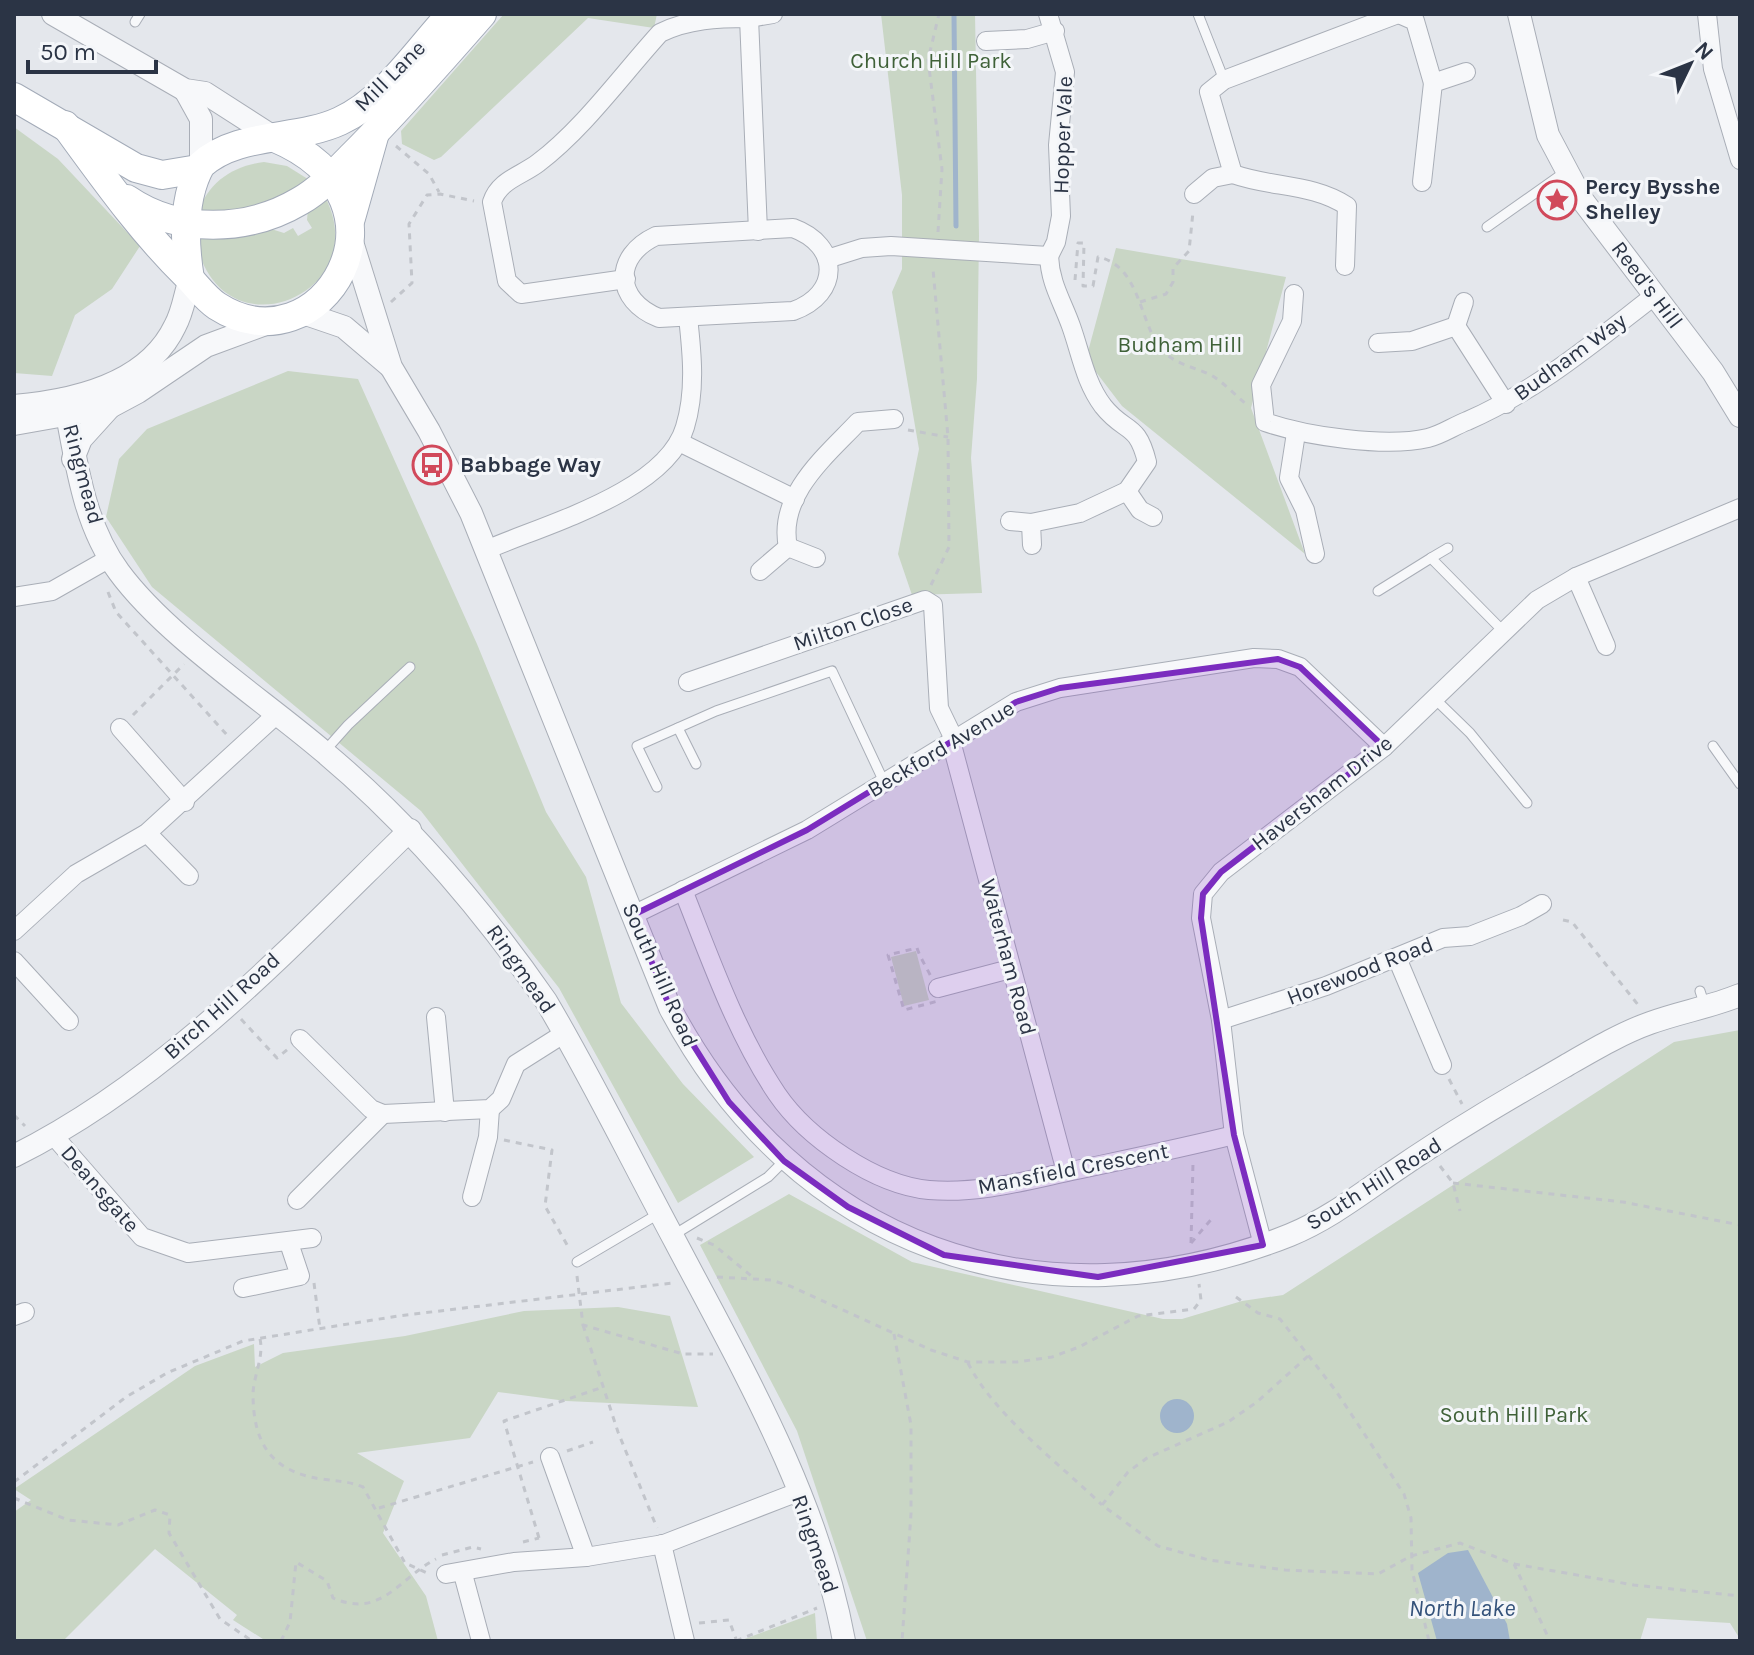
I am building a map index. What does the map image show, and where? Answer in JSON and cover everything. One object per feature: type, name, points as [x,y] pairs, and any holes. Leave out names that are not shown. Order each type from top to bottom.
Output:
[{"type":"main road","name":"Mill Lane","points":[[200,167],[227,149],[327,126],[354,114],[451,14]]},
{"type":"main road","name":"Mill Lane","points":[[108,183],[142,208],[187,223],[222,225],[264,217],[300,201],[384,138],[482,14]]},
{"type":"main road","points":[[14,97],[146,172],[169,175],[200,167],[185,245],[190,279]]},
{"type":"main road","points":[[65,125],[108,183],[190,279],[226,310],[245,317],[288,316]]},
{"type":"main road","points":[[275,138],[299,152],[329,178],[344,199],[351,230]]},
{"type":"main road","name":"Mill Lane","points":[[288,316],[335,284],[384,138]]},
{"type":"street","points":[[53,14],[185,90],[205,93],[275,138]]},
{"type":"street","points":[[626,279],[521,294],[511,289],[492,202],[501,185],[537,164],[568,136],[660,33],[712,18],[749,18],[773,14]]},
{"type":"street","points":[[1340,14],[1347,33]]},
{"type":"street","points":[[1233,174],[1209,97],[1214,85],[1398,14],[1415,21],[1433,83],[1422,182]]},
{"type":"street","name":"Reed's Hill","points":[[1519,14],[1548,135],[1565,172],[1583,201],[1713,372],[1740,416]]},
{"type":"street","points":[[1707,14],[1713,69],[1740,160]]},
{"type":"street","points":[[749,18],[758,231]]},
{"type":"street","points":[[986,41],[1027,39],[1052,22]]},
{"type":"street","name":"Hopper Vale","points":[[1049,256],[1056,242],[1061,216],[1058,145],[1065,72],[1052,22]]},
{"type":"street","points":[[1433,83],[1466,72]]},
{"type":"street","points":[[185,90],[201,119],[200,167]]},
{"type":"street","points":[[1194,194],[1213,178],[1233,174],[1253,181],[1317,190],[1347,206],[1345,266]]},
{"type":"street","points":[[793,228],[807,233],[827,259],[829,275],[823,292],[811,304],[793,311],[659,318],[640,310],[628,296],[626,261],[638,244],[656,236],[758,231],[793,228]]},
{"type":"street","name":"South Hill Road","points":[[351,230],[391,367],[429,431],[486,550],[670,1008],[694,1054],[737,1111],[784,1161],[848,1207],[895,1233],[944,1255],[1030,1271],[1098,1277],[1175,1266],[1263,1245],[1324,1218],[1428,1150],[1598,1048],[1703,999],[1740,995]]},
{"type":"street","points":[[827,259],[862,248],[891,246],[1049,256],[1050,277],[1071,326],[1084,373],[1104,407],[1141,438],[1147,462],[1127,491],[1080,513],[1031,523],[1010,521]]},
{"type":"street","points":[[14,424],[65,408],[147,361],[174,329],[190,279]]},
{"type":"street","points":[[1265,422],[1261,385],[1292,321],[1294,294]]},
{"type":"street","name":"Budham Way","points":[[1265,422],[1296,433],[1353,440],[1427,438],[1506,404],[1575,360],[1654,296]]},
{"type":"street","points":[[1456,326],[1464,302]]},
{"type":"street","points":[[73,459],[81,439],[110,407],[206,346],[288,316],[344,327],[391,367]]},
{"type":"street","points":[[486,550],[616,496],[649,476],[679,442],[686,427],[693,380],[688,317]]},
{"type":"street","points":[[1456,326],[1506,404]]},
{"type":"street","points":[[1378,343],[1412,341],[1456,326]]},
{"type":"street","points":[[14,406],[110,407]]},
{"type":"street","name":"Ringmead","points":[[65,408],[73,459],[87,505],[110,558],[149,606],[324,752],[410,830],[507,945],[565,1033],[745,1373],[798,1492],[827,1570],[844,1641]]},
{"type":"street","points":[[788,547],[786,537],[795,499],[805,476],[858,422],[898,424]]},
{"type":"street","points":[[1296,433],[1289,478],[1305,510],[1315,554]]},
{"type":"street","points":[[679,442],[795,499]]},
{"type":"street","points":[[1127,491],[1140,510],[1153,517]]},
{"type":"street","name":"Haversham Drive","points":[[1263,1245],[1234,1135],[1221,1020],[1201,918],[1203,894],[1221,872],[1384,747],[1537,600],[1576,577],[1740,508]]},
{"type":"street","points":[[1031,523],[1032,545]]},
{"type":"street","points":[[788,547],[816,558]]},
{"type":"street","points":[[760,571],[788,547]]},
{"type":"street","points":[[14,597],[52,591],[110,558]]},
{"type":"street","points":[[1576,577],[1606,646]]},
{"type":"street","name":"Milton Close","points":[[688,682],[925,600],[933,605],[939,708],[952,740]]},
{"type":"street","name":"Beckford Avenue","points":[[633,915],[807,830],[1016,702],[1060,688],[1254,658],[1278,659],[1300,667],[1384,747]]},
{"type":"street","points":[[14,931],[76,874],[147,833],[185,802],[277,714]]},
{"type":"street","points":[[120,728],[185,802]]},
{"type":"street","name":"Waterham Road","points":[[952,740],[1066,1172]]},
{"type":"street","name":"Birch Hill Road","points":[[14,1156],[114,1099],[227,1004],[410,830]]},
{"type":"street","points":[[147,833],[189,876]]},
{"type":"street","name":"Mansfield Crescent","points":[[683,890],[735,1015],[778,1095],[804,1127],[841,1155],[879,1175],[926,1190],[974,1190],[1234,1135]]},
{"type":"street","name":"Horewood Road","points":[[1221,1020],[1326,986],[1443,938],[1470,936],[1521,916],[1542,904]]},
{"type":"street","points":[[1397,958],[1442,1065]]},
{"type":"street","points":[[14,961],[69,1021]]},
{"type":"street","points":[[938,988],[1010,969]]},
{"type":"street","points":[[436,1017],[445,1112]]},
{"type":"street","points":[[300,1039],[371,1109],[383,1114],[490,1109],[501,1099],[516,1064],[565,1033]]},
{"type":"street","points":[[472,1197],[488,1137],[490,1109]]},
{"type":"street","points":[[297,1200],[383,1114]]},
{"type":"street","name":"Deansgate","points":[[53,1135],[142,1237],[188,1253],[312,1238]]},
{"type":"street","points":[[243,1288],[300,1276],[289,1243]]},
{"type":"street","points":[[550,1457],[586,1557]]},
{"type":"street","points":[[481,1641],[455,1574],[514,1562],[586,1557],[663,1544],[798,1492]]},
{"type":"street","points":[[663,1544],[684,1633]]},
{"type":"lane","points":[[1198,14],[1224,80]]},
{"type":"lane","points":[[1487,227],[1565,172]]},
{"type":"lane","points":[[1378,591],[1448,548]]},
{"type":"lane","points":[[1431,558],[1504,632]]},
{"type":"lane","points":[[324,752],[410,667]]},
{"type":"lane","points":[[657,787],[637,746],[716,711],[832,671],[884,782]]},
{"type":"lane","points":[[1435,699],[1470,733],[1527,803]]},
{"type":"lane","points":[[678,728],[696,764]]},
{"type":"lane","points":[[1713,746],[1740,784]]},
{"type":"lane","points":[[675,1241],[758,1184],[784,1161]]},
{"type":"lane","points":[[577,1262],[660,1213]]},
{"type":"path","points":[[938,237],[942,169],[928,60],[939,14]]},
{"type":"path","points":[[384,138],[429,174],[440,194]]},
{"type":"path","points":[[1140,302],[1166,294],[1173,282],[1173,268],[1189,251],[1194,194]]},
{"type":"path","points":[[386,307],[412,283],[409,224],[427,195],[492,202]]},
{"type":"path","points":[[1075,280],[1078,243],[1084,243],[1083,286],[1093,286],[1098,257],[1118,266],[1140,302],[1159,347],[1174,361],[1213,376],[1265,422]]},
{"type":"path","points":[[925,600],[949,547],[948,437],[933,269]]},
{"type":"path","points":[[898,424],[948,437]]},
{"type":"path","points":[[108,592],[116,612],[239,751]]},
{"type":"path","points":[[120,728],[186,661]]},
{"type":"path","points":[[1563,920],[1572,922],[1641,1009]]},
{"type":"path","points":[[917,948],[925,971],[938,988],[938,1001],[904,1010],[888,955],[917,948]]},
{"type":"path","points":[[227,1004],[277,1058],[300,1039]]},
{"type":"path","points":[[1442,1065],[1471,1124]]},
{"type":"path","points":[[488,1137],[552,1150],[545,1206],[577,1262],[577,1296],[583,1325],[618,1432],[663,1544]]},
{"type":"path","name":"Mansfield Crescent","points":[[1194,1145],[1191,1243],[1214,1216]]},
{"type":"path","points":[[1428,1150],[1453,1183],[1460,1211]]},
{"type":"path","points":[[1453,1183],[1623,1202],[1740,1225]]},
{"type":"path","points":[[675,1241],[699,1238],[714,1245],[755,1279]]},
{"type":"path","points":[[300,1276],[316,1284],[320,1329]]},
{"type":"path","points":[[713,1277],[755,1279],[790,1286],[894,1334],[968,1362],[995,1364],[1052,1357],[1079,1347],[1138,1316],[1194,1309],[1201,1300],[1199,1284]]},
{"type":"path","points":[[14,1482],[126,1397],[220,1349],[260,1339],[476,1306],[672,1283]]},
{"type":"path","points":[[1236,1297],[1258,1313],[1280,1319],[1377,1449],[1404,1494],[1411,1518],[1411,1556],[1429,1641]]},
{"type":"path","points":[[583,1325],[683,1354],[713,1354]]},
{"type":"path","points":[[894,1334],[911,1425],[911,1514],[902,1641]]},
{"type":"path","points":[[260,1339],[262,1348],[254,1379],[253,1423],[266,1451],[286,1468],[363,1487],[405,1563],[431,1575],[455,1574]]},
{"type":"path","points":[[1102,1505],[1128,1472],[1147,1458],[1228,1422],[1257,1402],[1308,1356]]},
{"type":"path","points":[[968,1362],[977,1380],[1006,1412],[1102,1505],[1158,1546],[1188,1557],[1285,1570],[1378,1574],[1411,1556],[1460,1543],[1514,1564],[1634,1585],[1740,1596]]},
{"type":"path","points":[[546,1561],[504,1421],[603,1387]]},
{"type":"path","points":[[377,1509],[593,1442]]},
{"type":"path","points":[[14,1498],[68,1520],[118,1525],[155,1510],[170,1515],[169,1533],[220,1619],[252,1641]]},
{"type":"path","points":[[281,1641],[290,1622],[296,1562],[327,1581],[333,1598],[353,1606],[386,1596],[418,1570]]},
{"type":"path","points":[[1514,1564],[1550,1641]]},
{"type":"path","points":[[684,1633],[729,1620],[736,1640],[818,1608]]},
{"type":"highlighted area","points":[[1278,659],[1300,667],[1384,747],[1221,872],[1203,894],[1201,918],[1234,1135],[1263,1245],[1098,1277],[944,1255],[848,1207],[784,1161],[729,1102],[670,1008],[633,915],[807,830],[1016,702],[1060,688]]},
{"type":"green space","points":[[504,14],[657,14],[654,28],[588,18],[441,157],[434,160],[402,144],[401,131]]},
{"type":"green space","name":"Church Hill Park","points":[[881,14],[975,14],[979,236],[977,379],[971,458],[982,593],[912,595],[898,554],[919,449],[892,292],[902,269],[902,195]]},
{"type":"green space","points":[[14,127],[58,159],[140,246],[112,289],[75,315],[52,376],[14,373]]},
{"type":"green space","points":[[264,162],[287,166],[311,181],[250,210],[198,213],[208,193],[223,177],[242,167]]},
{"type":"green space","points":[[325,197],[335,232],[329,262],[312,286],[287,300],[259,304],[231,296],[208,274],[195,235],[268,228],[284,233],[293,228],[298,236],[312,228],[307,220],[308,209]]},
{"type":"green space","name":"Budham Hill","points":[[1116,248],[1286,277],[1251,408],[1305,554],[1122,406],[1086,359]]},
{"type":"green space","points":[[288,371],[358,379],[477,644],[546,812],[586,877],[621,1003],[683,1084],[754,1157],[678,1203],[559,988],[421,811],[152,587],[106,517],[119,459],[147,429]]},
{"type":"green space","points":[[916,951],[929,1000],[904,1006],[891,957]]},
{"type":"green space","name":"South Hill Park","points":[[1740,1030],[1740,1639],[1730,1623],[1647,1618],[1640,1641],[867,1641],[797,1431],[700,1245],[789,1194],[912,1262],[1163,1319],[1182,1319],[1242,1301],[1283,1295],[1674,1042]]},
{"type":"green space","points":[[618,1307],[670,1316],[698,1407],[566,1401],[498,1392],[470,1438],[357,1453],[404,1481],[383,1533],[426,1596],[438,1641],[266,1641],[233,1620],[237,1615],[155,1549],[63,1641],[14,1641],[14,1512],[31,1500],[14,1489],[195,1366],[254,1344],[255,1367],[283,1353],[405,1336],[524,1311]]},
{"type":"green space","points":[[815,1613],[817,1641],[742,1640]]},
{"type":"water","points":[[1177,1399],[1189,1404],[1194,1416],[1189,1428],[1177,1433],[1165,1428],[1160,1416],[1165,1404]]},
{"type":"water","name":"North Lake","points":[[1468,1550],[1507,1624],[1510,1641],[1437,1641],[1418,1573],[1448,1553]]},
{"type":"waterway","points":[[954,14],[956,226]]},
{"type":"place","name":"Percy Bysshe Shelley","points":[[1557,200]]},
{"type":"place","name":"Babbage Way","points":[[432,465]]}]
